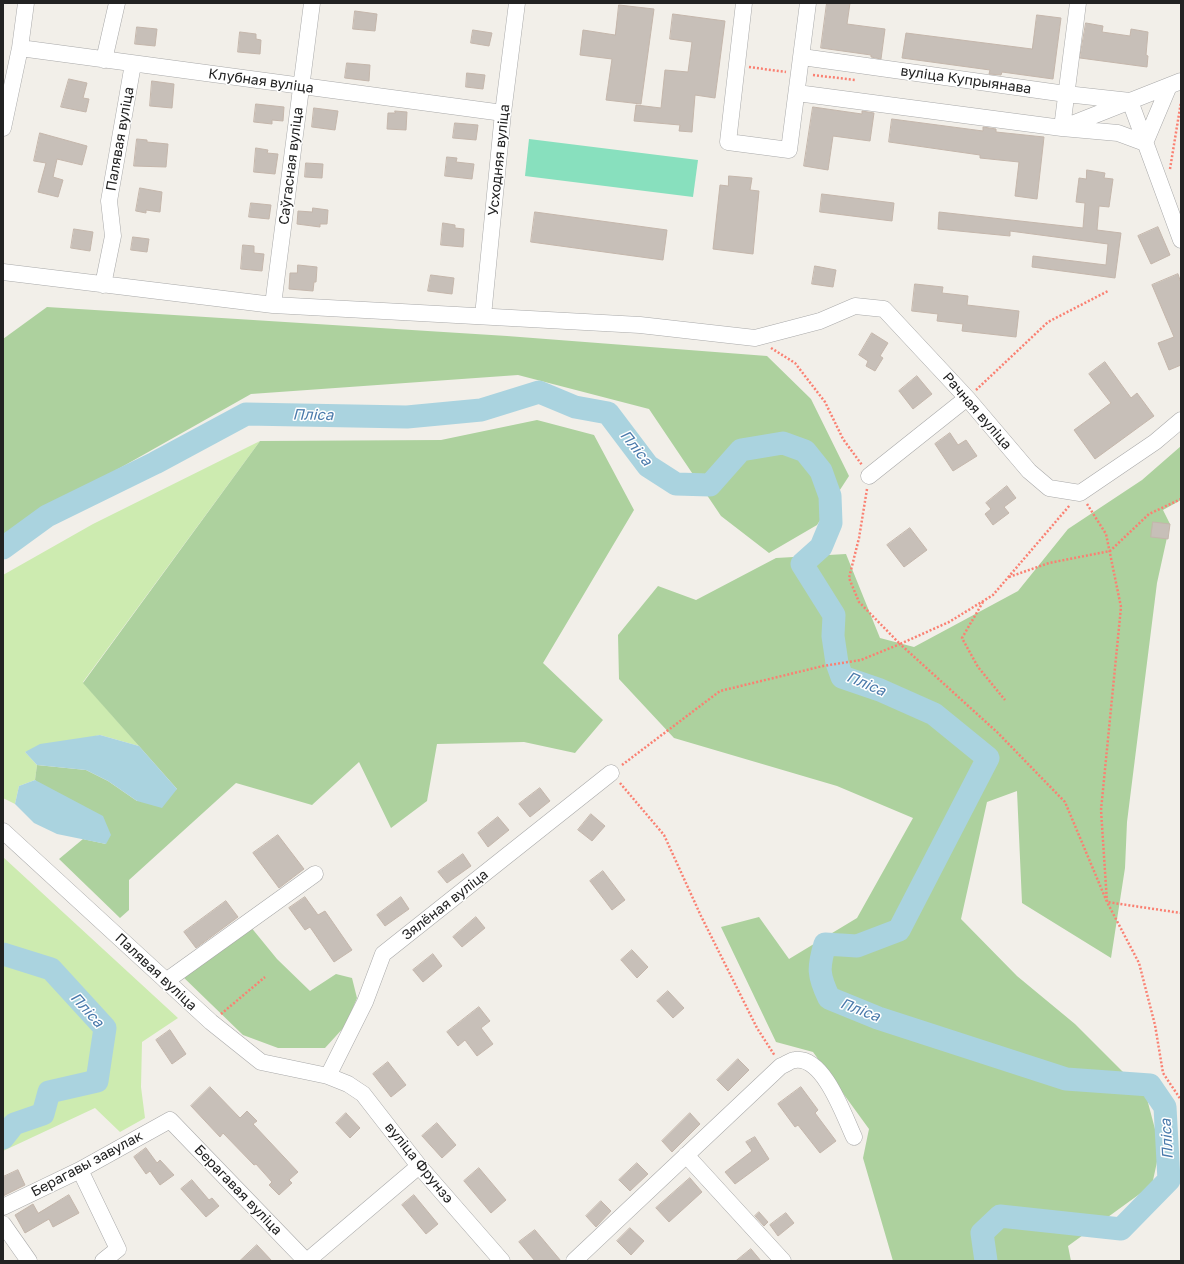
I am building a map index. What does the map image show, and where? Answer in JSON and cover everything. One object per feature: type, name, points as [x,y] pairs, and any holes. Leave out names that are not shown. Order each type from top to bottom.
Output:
[{"type":"street","points":[[3,128],[7,85],[20,48],[26,3]]},
{"type":"street","points":[[104,60],[117,3]]},
{"type":"street","name":"Саўгасная вуліца","points":[[273,305],[312,3]]},
{"type":"street","name":"Усходняя вуліца","points":[[483,316],[503,113],[517,3]]},
{"type":"street","points":[[744,3],[728,142],[788,150],[802,57],[808,3]]},
{"type":"street","points":[[1062,128],[1078,3]]},
{"type":"street","name":"Клубная вуліца","points":[[20,48],[503,113]]},
{"type":"street","name":"вуліца Купрыянава","points":[[802,57],[1066,94],[1130,101]]},
{"type":"street","name":"Палявая вуліца","points":[[103,285],[113,236],[109,201],[133,64]]},
{"type":"street","points":[[1146,143],[1175,84]]},
{"type":"street","name":"вуліца Купрыянава","points":[[1062,128],[1175,84]]},
{"type":"street","name":"вуліца Купрыянава","points":[[797,93],[1062,128],[1118,133],[1146,143]]},
{"type":"street","points":[[1130,101],[1181,240]]},
{"type":"street","points":[[3,272],[273,305],[640,325],[755,338]]},
{"type":"street","name":"Рачная вуліца","points":[[755,338],[820,321],[855,306],[884,309],[967,398],[1029,471],[1049,488],[1080,493]]},
{"type":"street","points":[[869,476],[967,398]]},
{"type":"street","points":[[1080,493],[1154,442],[1181,420]]},
{"type":"street","name":"Зялёная вуліца","points":[[328,1076],[365,1002],[383,954],[611,773]]},
{"type":"street","name":"Палявая вуліца","points":[[3,831],[211,1022],[261,1062],[328,1076]]},
{"type":"street","points":[[166,981],[315,874]]},
{"type":"street","points":[[574,1261],[781,1066],[795,1060],[809,1062],[822,1073],[833,1092],[854,1137]]},
{"type":"street","name":"вуліца Фрунзэ","points":[[328,1076],[348,1084],[363,1094],[419,1166],[502,1261]]},
{"type":"street","name":"Берагавы завулак","points":[[3,1207],[80,1170],[170,1120]]},
{"type":"street","name":"Берагавая вуліца","points":[[170,1120],[306,1261]]},
{"type":"street","points":[[686,1155],[783,1261]]},
{"type":"street","points":[[306,1261],[419,1166]]},
{"type":"street","points":[[80,1170],[118,1249],[103,1261]]},
{"type":"street","points":[[3,1224],[29,1261]]},
{"type":"path","points":[[1170,170],[1181,102]]},
{"type":"path","points":[[967,398],[1048,322],[1108,291]]},
{"type":"path","points":[[755,338],[795,363],[825,402],[843,439],[869,476],[860,538],[849,578],[859,602],[900,644],[997,732],[1064,802],[1107,902],[1139,963],[1155,1025],[1163,1073],[1181,1100]]},
{"type":"path","points":[[781,1066],[757,1028],[701,916],[664,835],[611,773],[720,691],[823,666],[861,660],[949,622],[993,595],[1080,493],[1106,534],[1121,607],[1101,810],[1107,902]]},
{"type":"path","points":[[1008,578],[1049,563],[1110,551],[1149,514],[1181,499]]},
{"type":"path","points":[[983,601],[962,638],[978,667],[1006,700]]},
{"type":"path","points":[[1107,902],[1181,913]]},
{"type":"path","points":[[211,1022],[265,977]]},
{"type":"green space","points":[[529,139],[698,160],[693,197],[525,176]]},
{"type":"green space","points":[[47,307],[507,336],[767,356],[811,399],[849,476],[817,525],[769,553],[721,516],[649,409],[518,375],[251,394],[3,534],[3,339]]},
{"type":"green space","points":[[537,420],[594,435],[634,510],[543,663],[603,720],[575,753],[524,742],[437,744],[427,801],[391,828],[359,762],[312,805],[236,783],[129,880],[129,910],[120,918],[59,859],[83,839],[106,844],[35,780],[37,765],[86,770],[108,781],[137,801],[177,789],[83,683],[260,441],[441,440]]},
{"type":"green space","points":[[260,441],[83,682],[139,746],[100,735],[25,752],[37,765],[35,780],[19,786],[15,804],[3,798],[3,575],[93,524]]},
{"type":"green space","points":[[1181,446],[1181,500],[1163,510],[1170,524],[1157,583],[1127,822],[1125,868],[1111,958],[1022,903],[1017,791],[987,802],[961,919],[1017,976],[1075,1024],[1146,1095],[1160,1148],[1152,1185],[1068,1246],[1071,1261],[893,1261],[863,1158],[869,1129],[813,1052],[776,1042],[721,927],[759,917],[789,959],[857,918],[913,818],[837,786],[674,738],[619,679],[618,635],[658,586],[696,600],[776,558],[846,554],[880,638],[914,647],[1018,591],[1068,529],[1142,480]]},
{"type":"green space","points":[[3,857],[178,1018],[142,1042],[141,1087],[145,1118],[120,1132],[95,1108],[3,1151]]},
{"type":"green space","points":[[250,926],[277,959],[310,991],[336,974],[352,978],[357,998],[346,1025],[325,1048],[278,1048],[243,1035],[179,973]]},
{"type":"water","points":[[100,735],[139,746],[177,789],[162,808],[137,801],[108,781],[86,770],[37,765],[25,752],[40,744]]},
{"type":"water","points":[[35,780],[103,816],[111,835],[106,844],[57,834],[34,823],[15,804],[19,786]]},
{"type":"building","points":[[827,3],[850,3],[847,24],[885,29],[881,59],[871,57],[871,55],[821,48]]},
{"type":"building","points":[[619,5],[654,9],[641,104],[606,100],[612,59],[580,55],[583,30],[615,35]]},
{"type":"building","points":[[355,11],[377,14],[375,31],[353,29]]},
{"type":"building","points":[[673,14],[725,21],[715,98],[695,95],[692,132],[679,131],[680,125],[634,121],[636,105],[661,108],[665,70],[688,72],[692,42],[670,39]]},
{"type":"building","points":[[1037,15],[1061,18],[1053,79],[1002,72],[1001,75],[989,74],[990,70],[902,58],[906,33],[1032,49]]},
{"type":"building","points":[[1086,23],[1103,26],[1102,32],[1130,36],[1131,29],[1148,32],[1146,55],[1148,56],[1147,67],[1080,58]]},
{"type":"building","points":[[137,27],[157,29],[155,46],[135,44]]},
{"type":"building","points":[[473,30],[492,33],[489,46],[471,43]]},
{"type":"building","points":[[240,32],[256,34],[256,39],[261,40],[260,54],[238,52]]},
{"type":"building","points":[[347,63],[370,65],[369,81],[345,78]]},
{"type":"building","points":[[467,73],[485,75],[483,89],[466,87]]},
{"type":"building","points":[[69,79],[87,83],[83,98],[89,99],[86,112],[61,107]]},
{"type":"building","points":[[152,81],[174,84],[172,108],[150,106]]},
{"type":"building","points":[[256,104],[284,107],[283,121],[272,120],[272,124],[254,122]]},
{"type":"building","points":[[813,107],[862,114],[862,111],[874,113],[870,141],[833,136],[828,170],[804,166]]},
{"type":"building","points":[[314,108],[338,111],[335,130],[312,127]]},
{"type":"building","points":[[395,111],[407,112],[406,130],[387,129],[388,113],[395,113]]},
{"type":"building","points":[[892,119],[983,131],[983,127],[996,129],[996,132],[1044,137],[1037,199],[1015,196],[1019,162],[980,158],[980,155],[889,142]]},
{"type":"building","points":[[455,123],[478,125],[476,140],[453,138]]},
{"type":"building","points":[[40,133],[87,146],[82,165],[57,159],[53,177],[63,180],[58,197],[38,192],[46,163],[34,161]]},
{"type":"building","points":[[137,139],[147,140],[147,142],[168,144],[166,167],[134,166]]},
{"type":"building","points":[[256,148],[268,150],[267,153],[278,154],[275,174],[254,172]]},
{"type":"building","points":[[447,157],[457,158],[456,162],[474,164],[472,179],[445,176]]},
{"type":"building","points":[[306,163],[323,164],[322,178],[305,177]]},
{"type":"building","points":[[1087,170],[1105,173],[1104,178],[1113,179],[1109,207],[1099,206],[1097,230],[1121,233],[1115,278],[1032,267],[1033,256],[1106,265],[1108,244],[1010,231],[1010,236],[938,229],[939,212],[1083,228],[1085,203],[1076,202],[1079,178],[1086,179]]},
{"type":"building","points":[[729,176],[752,178],[750,190],[759,191],[753,254],[713,249],[720,185],[728,186]]},
{"type":"building","points":[[140,188],[162,192],[160,212],[146,210],[146,213],[136,211]]},
{"type":"building","points":[[822,194],[894,203],[892,221],[820,212]]},
{"type":"building","points":[[251,203],[271,205],[269,219],[249,217]]},
{"type":"building","points":[[313,208],[328,210],[327,224],[320,224],[320,227],[297,224],[298,211],[312,212]]},
{"type":"building","points":[[535,212],[667,230],[663,260],[531,242]]},
{"type":"building","points":[[443,223],[455,225],[455,228],[464,229],[463,247],[441,245]]},
{"type":"building","points":[[1158,227],[1170,255],[1151,264],[1138,236]]},
{"type":"building","points":[[74,229],[93,232],[90,251],[71,248]]},
{"type":"building","points":[[133,237],[149,239],[147,252],[131,250]]},
{"type":"building","points":[[243,245],[254,246],[254,253],[264,254],[262,271],[241,269]]},
{"type":"building","points":[[298,265],[317,267],[316,282],[314,282],[313,291],[289,289],[290,273],[297,273]]},
{"type":"building","points":[[815,266],[836,270],[833,287],[812,284]]},
{"type":"building","points":[[1178,274],[1181,283],[1181,365],[1169,370],[1158,343],[1174,337],[1152,285]]},
{"type":"building","points":[[431,275],[454,278],[452,294],[428,291]]},
{"type":"building","points":[[915,284],[943,287],[942,293],[968,296],[967,305],[1019,311],[1016,337],[962,331],[963,324],[937,321],[938,314],[912,311]]},
{"type":"building","points":[[872,333],[888,343],[880,356],[883,358],[875,371],[866,366],[868,361],[859,355]]},
{"type":"building","points":[[1105,362],[1131,398],[1137,393],[1154,416],[1095,459],[1074,430],[1111,403],[1089,374]]},
{"type":"building","points":[[917,376],[932,394],[913,409],[899,391]]},
{"type":"building","points":[[950,433],[958,445],[966,440],[977,456],[953,471],[935,444]]},
{"type":"building","points":[[1007,486],[1016,498],[1004,507],[1009,513],[993,525],[985,514],[991,509],[986,503]]},
{"type":"building","points":[[1153,522],[1170,524],[1168,539],[1151,537]]},
{"type":"building","points":[[910,528],[927,550],[904,567],[887,545]]},
{"type":"building","points":[[540,788],[550,801],[530,817],[519,804]]},
{"type":"building","points":[[591,814],[605,826],[592,841],[578,830]]},
{"type":"building","points":[[498,817],[509,830],[488,847],[478,833]]},
{"type":"building","points":[[278,835],[304,869],[279,888],[253,853]]},
{"type":"building","points":[[463,854],[471,866],[447,883],[438,872]]},
{"type":"building","points":[[603,871],[625,900],[612,910],[590,881]]},
{"type":"building","points":[[305,897],[318,915],[325,911],[352,950],[334,962],[310,927],[305,930],[289,908]]},
{"type":"building","points":[[401,897],[409,909],[385,926],[377,915]]},
{"type":"building","points":[[226,901],[238,917],[196,948],[184,932]]},
{"type":"building","points":[[476,917],[485,928],[462,947],[453,937]]},
{"type":"building","points":[[632,950],[648,967],[637,978],[621,960]]},
{"type":"building","points":[[433,954],[442,966],[423,982],[413,970]]},
{"type":"building","points":[[668,991],[684,1008],[673,1018],[657,1001]]},
{"type":"building","points":[[479,1007],[490,1021],[481,1028],[493,1044],[477,1056],[465,1040],[458,1046],[447,1032]]},
{"type":"building","points":[[170,1030],[186,1054],[172,1064],[156,1040]]},
{"type":"building","points":[[738,1059],[749,1070],[728,1091],[717,1080]]},
{"type":"building","points":[[388,1062],[406,1085],[391,1097],[373,1074]]},
{"type":"building","points":[[210,1087],[240,1118],[247,1111],[257,1121],[253,1124],[298,1172],[289,1180],[292,1183],[279,1195],[269,1185],[272,1182],[256,1164],[254,1165],[223,1133],[220,1137],[191,1106]]},
{"type":"building","points":[[801,1087],[818,1110],[815,1113],[836,1141],[820,1153],[798,1125],[795,1127],[778,1104]]},
{"type":"building","points":[[346,1113],[360,1128],[350,1138],[336,1123]]},
{"type":"building","points":[[690,1113],[700,1124],[672,1152],[662,1141]]},
{"type":"building","points":[[437,1123],[456,1145],[442,1158],[422,1136]]},
{"type":"building","points":[[755,1137],[769,1159],[735,1184],[725,1172],[752,1151],[746,1142]]},
{"type":"building","points":[[146,1148],[157,1163],[160,1160],[174,1175],[160,1185],[150,1171],[146,1174],[134,1157]]},
{"type":"building","points":[[637,1163],[648,1174],[630,1191],[619,1180]]},
{"type":"building","points":[[479,1168],[506,1200],[491,1213],[464,1181]]},
{"type":"building","points":[[18,1170],[25,1185],[3,1196],[3,1177]]},
{"type":"building","points":[[690,1178],[702,1192],[669,1222],[656,1208]]},
{"type":"building","points":[[192,1180],[209,1200],[212,1198],[219,1206],[206,1217],[181,1189]]},
{"type":"building","points":[[69,1195],[79,1213],[53,1227],[49,1219],[25,1233],[15,1215],[33,1204],[38,1213]]},
{"type":"building","points":[[414,1195],[438,1224],[426,1234],[402,1205]]},
{"type":"building","points":[[601,1201],[611,1211],[596,1227],[586,1216]]},
{"type":"building","points":[[759,1212],[768,1222],[764,1226],[755,1216]]},
{"type":"building","points":[[786,1213],[794,1223],[778,1236],[770,1225]]},
{"type":"building","points":[[630,1228],[644,1241],[631,1255],[617,1241]]},
{"type":"building","points":[[535,1230],[561,1261],[535,1261],[519,1242]]},
{"type":"building","points":[[257,1245],[272,1261],[240,1261]]},
{"type":"building","points":[[751,1249],[761,1261],[736,1261]]},
{"type":"waterway","name":"Пліса","points":[[3,548],[47,516],[155,463],[246,414],[407,417],[481,410],[539,392],[575,407],[608,413],[648,466],[676,484],[710,485],[741,450],[783,443],[805,451],[821,471],[830,496],[831,523],[821,547],[802,564],[834,615],[833,636],[837,663],[842,677],[880,690],[934,714],[988,758],[899,930],[857,946],[825,944],[821,959],[820,971],[829,998],[878,1018],[1066,1079],[1150,1085],[1165,1107],[1169,1180],[1121,1229],[1000,1216],[982,1233],[986,1261]]},
{"type":"waterway","name":"Пліса","points":[[3,954],[51,969],[105,1028],[97,1081],[49,1092],[43,1114],[14,1124],[3,1138]]}]
